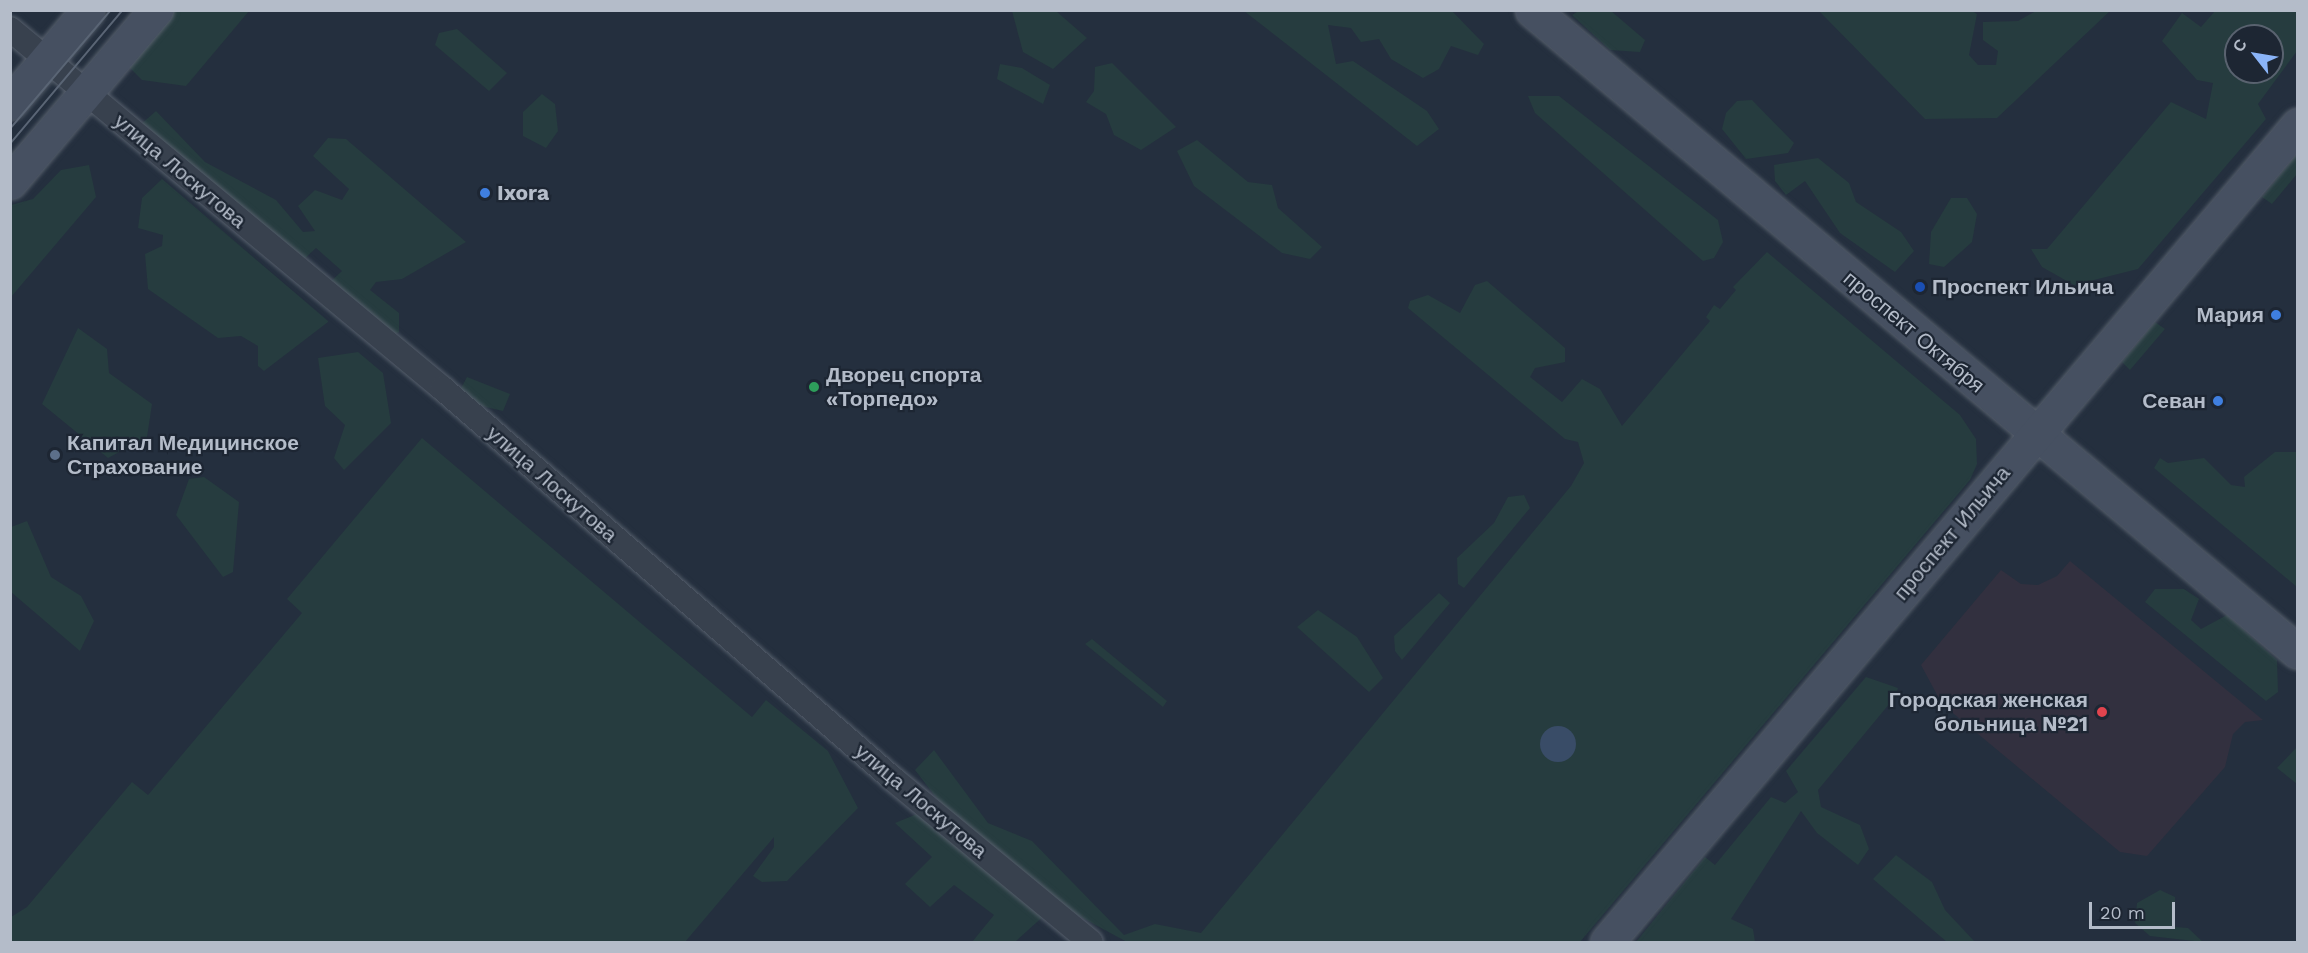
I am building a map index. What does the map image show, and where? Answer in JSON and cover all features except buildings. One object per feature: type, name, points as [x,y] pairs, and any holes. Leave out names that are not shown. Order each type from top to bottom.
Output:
[{"type":"main road","points":[[10,103],[88,10]]},
{"type":"main road","points":[[10,182],[156,10]]},
{"type":"main road","name":"проспект Октября","points":[[1532,10],[2035,435],[2298,652]]},
{"type":"main road","name":"проспект Ильича","points":[[1607,942],[2298,125]]},
{"type":"street","name":"улица Лоскутова","points":[[10,29],[1091,942]]},
{"type":"shaded area","name":"Городская женская больница №21","points":[[2070,561],[2263,720],[2245,722],[2233,734],[2225,767],[2147,856],[2120,852],[1942,704],[1921,665],[2001,570],[2021,584],[2038,585],[2057,576]]},
{"type":"green space","points":[[1580,10],[1611,11],[1645,40],[1640,52],[1610,50],[1572,15]]},
{"type":"green space","points":[[169,11],[249,11],[186,86],[142,80],[125,63]]},
{"type":"green space","points":[[1012,11],[1056,11],[1087,38],[1053,69],[1023,52]]},
{"type":"green space","points":[[1244,11],[1452,11],[1484,44],[1478,55],[1451,46],[1439,69],[1423,78],[1391,59],[1379,39],[1361,42],[1351,28],[1328,25],[1336,64],[1353,61],[1427,111],[1439,129],[1417,146]]},
{"type":"green space","points":[[1819,11],[1972,11],[1977,14],[1969,55],[1978,65],[1996,65],[1998,51],[1983,40],[1983,22],[2018,21],[2036,11],[2110,11],[1997,118],[1925,119]]},
{"type":"green space","points":[[2215,11],[2297,11],[2297,51],[2284,69],[2284,24],[2224,24],[2224,84],[2273,84],[2258,104],[2266,119],[2138,269],[2074,285],[2042,267],[2031,249],[2047,249],[2171,102],[2206,119],[2213,83],[2197,80],[2162,41],[2182,13],[2201,27]]},
{"type":"green space","points":[[457,29],[507,73],[489,91],[435,45],[439,33]]},
{"type":"green space","points":[[1112,63],[1176,127],[1141,150],[1114,135],[1106,114],[1086,102],[1094,91],[1095,67]]},
{"type":"green space","points":[[1000,64],[1022,68],[1050,85],[1043,104],[997,79]]},
{"type":"green space","points":[[542,94],[555,104],[558,131],[546,148],[523,136],[523,112]]},
{"type":"green space","points":[[1528,96],[1559,96],[1718,220],[1723,242],[1714,258],[1703,261],[1535,113]]},
{"type":"green space","points":[[1752,100],[1794,143],[1788,153],[1746,159],[1722,129],[1726,113],[1737,101]]},
{"type":"green space","points":[[156,111],[205,162],[276,200],[303,232],[315,231],[298,206],[315,190],[342,200],[349,189],[313,156],[328,138],[346,139],[466,242],[402,279],[376,282],[370,290],[399,313],[399,332],[391,336],[328,284],[342,271],[316,248],[301,262],[140,125]]},
{"type":"green space","points":[[1197,140],[1248,182],[1272,185],[1278,208],[1322,247],[1310,259],[1282,253],[1194,186],[1177,151]]},
{"type":"green space","points":[[2297,154],[2297,174],[2272,204],[2262,197]]},
{"type":"green space","points":[[1818,158],[1849,183],[1856,202],[1901,232],[1914,251],[1895,272],[1840,233],[1805,181],[1786,195],[1775,181],[1774,165]]},
{"type":"green space","points":[[89,165],[96,197],[11,297],[11,205],[33,199],[61,170]]},
{"type":"green space","points":[[162,179],[328,322],[264,371],[258,366],[258,346],[241,336],[218,338],[148,289],[145,254],[162,246],[163,235],[138,228],[142,198]]},
{"type":"green space","points":[[1951,198],[1967,198],[1977,214],[1972,242],[1944,267],[1929,264],[1931,232]]},
{"type":"green space","points":[[1767,252],[1960,415],[1976,439],[1977,464],[1970,480],[1580,942],[1127,942],[1057,904],[1015,942],[972,942],[994,915],[954,885],[930,907],[905,884],[932,857],[895,823],[917,814],[984,860],[915,770],[934,750],[988,823],[1032,841],[1124,935],[1155,924],[1201,933],[1571,486],[1584,463],[1578,442],[1565,439],[1408,308],[1410,301],[1428,295],[1460,313],[1475,285],[1487,281],[1565,348],[1565,362],[1535,368],[1530,377],[1562,402],[1582,379],[1600,389],[1622,426],[1710,321],[1706,317],[1714,305],[1720,309],[1736,290],[1733,287]]},
{"type":"green space","points":[[2155,322],[2165,329],[2130,370],[2122,362]]},
{"type":"green space","points":[[78,328],[107,349],[109,373],[152,404],[147,437],[108,458],[42,404]]},
{"type":"green space","points":[[358,352],[383,373],[391,423],[344,470],[334,458],[345,425],[325,406],[318,358]]},
{"type":"green space","points":[[467,377],[510,394],[503,411],[477,405],[459,392]]},
{"type":"green space","points":[[422,438],[752,717],[766,700],[828,751],[858,808],[787,881],[762,882],[753,876],[774,847],[774,837],[685,942],[11,942],[11,917],[27,907],[132,782],[148,795],[302,613],[287,599]]},
{"type":"green space","points":[[2275,452],[2297,452],[2297,587],[2154,468],[2160,458],[2168,463],[2204,458],[2231,485],[2245,487],[2244,477]]},
{"type":"green space","points":[[204,477],[239,502],[233,572],[223,577],[176,515],[189,479]]},
{"type":"green space","points":[[1524,495],[1530,508],[1464,588],[1458,584],[1457,558],[1494,523],[1508,497]]},
{"type":"green space","points":[[27,521],[51,577],[81,596],[94,621],[80,651],[11,592],[11,527]]},
{"type":"green space","points":[[2155,589],[2184,589],[2199,599],[2191,620],[2201,629],[2227,615],[2277,660],[2278,692],[2266,701],[2145,602]]},
{"type":"green space","points":[[1439,593],[1450,603],[1402,660],[1395,651],[1394,636]]},
{"type":"green space","points":[[1318,610],[1357,637],[1383,678],[1369,692],[1297,627]]},
{"type":"green space","points":[[1092,639],[1167,701],[1163,707],[1085,644]]},
{"type":"green space","points":[[1866,677],[1898,688],[1895,697],[1818,790],[1821,807],[1860,825],[1869,849],[1858,865],[1817,833],[1801,811],[1731,919],[1753,929],[1755,942],[1636,942],[1705,857],[1715,865],[1771,797],[1785,803],[1798,792],[1786,771]]},
{"type":"green space","points":[[2297,747],[2297,784],[2277,768]]},
{"type":"green space","points":[[1896,855],[1932,882],[1945,910],[1975,942],[1947,942],[1873,879]]},
{"type":"green space","points":[[2160,890],[2175,897],[2175,927],[2188,928],[2203,942],[2150,936],[2135,923],[2137,903]]},
{"type":"water","points":[[1558,726],[1571,731],[1576,744],[1571,757],[1558,762],[1545,757],[1540,744],[1545,731]]},
{"type":"tram line","points":[[10,129],[111,10]]},
{"type":"tram line","points":[[10,144],[123,10]]},
{"type":"place","name":"Ixora","points":[[485,193]]},
{"type":"place","name":"Проспект Ильича","points":[[1920,287]]},
{"type":"place","name":"Мария","points":[[2276,315]]},
{"type":"place","name":"Дворец спорта «Торпедо»","points":[[814,387]]},
{"type":"place","name":"Севан","points":[[2218,401]]},
{"type":"place","name":"Капитал Медицинское Страхование","points":[[55,455]]},
{"type":"place","name":"Городская женская больница №21","points":[[2102,712]]}]
